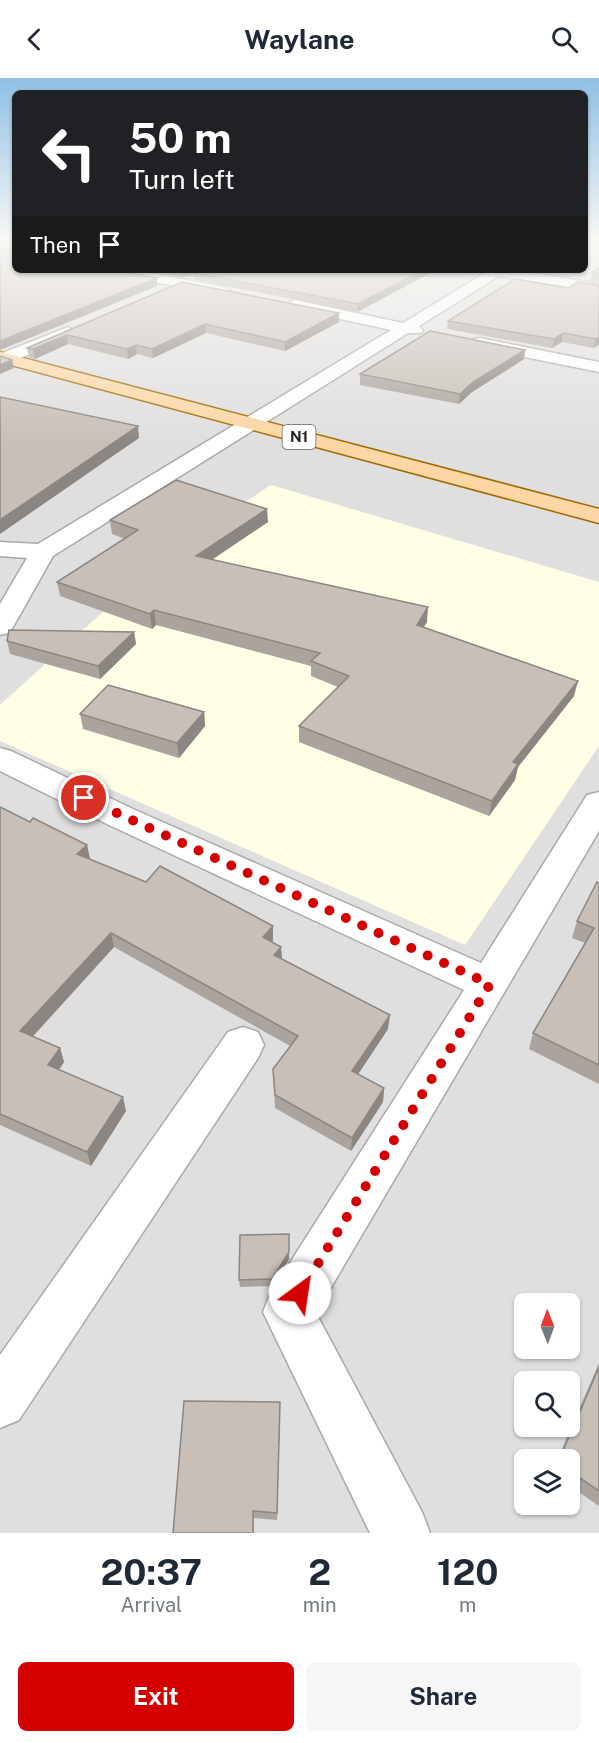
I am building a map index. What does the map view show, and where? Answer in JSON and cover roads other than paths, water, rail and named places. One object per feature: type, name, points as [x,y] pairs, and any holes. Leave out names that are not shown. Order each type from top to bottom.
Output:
[{"type":"main road","name":"N1","points":[[3,358],[599,516]]},
{"type":"street","points":[[309,308],[428,332]]},
{"type":"street","points":[[0,627],[43,552],[435,308]]},
{"type":"street","points":[[3,358],[79,327]]},
{"type":"street","points":[[462,339],[599,367]]},
{"type":"street","points":[[0,549],[43,552]]},
{"type":"street","points":[[3,762],[490,984]]},
{"type":"street","points":[[401,1533],[288,1312],[599,803]]},
{"type":"street","points":[[0,1401],[243,1045]]}]
